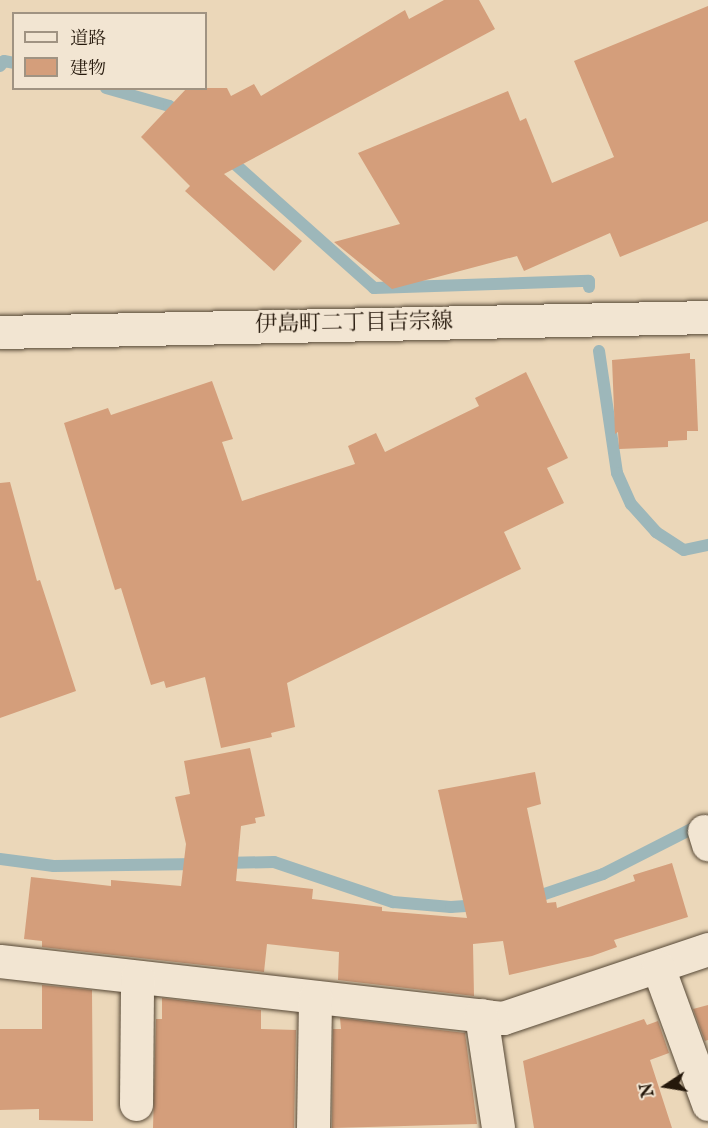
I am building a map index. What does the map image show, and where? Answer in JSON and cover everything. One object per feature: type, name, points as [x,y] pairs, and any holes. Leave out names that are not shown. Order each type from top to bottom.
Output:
[{"type":"street","name":"伊島町二丁目吉宗線","points":[[0,332],[708,317]]},
{"type":"street","points":[[0,961],[503,1018],[708,949]]},
{"type":"street","points":[[658,967],[708,1104]]},
{"type":"street","points":[[136,1104],[137,977]]},
{"type":"street","points":[[313,1128],[315,997]]},
{"type":"street","points":[[481,1015],[498,1128]]},
{"type":"building","points":[[444,0],[479,0],[495,29],[224,174],[302,241],[274,271],[185,191],[190,186],[141,137],[185,90],[227,88],[231,96],[254,84],[261,96],[405,10],[409,19]]},
{"type":"building","points":[[708,6],[708,221],[620,257],[610,233],[524,271],[517,256],[392,289],[334,242],[400,224],[358,153],[508,91],[520,121],[526,118],[552,183],[614,157],[574,61]]},
{"type":"building","points":[[690,353],[690,359],[695,359],[698,431],[687,431],[687,440],[668,441],[668,447],[619,449],[618,432],[615,434],[612,360]]},
{"type":"building","points":[[526,372],[568,458],[547,468],[564,503],[504,532],[521,569],[287,683],[295,727],[271,733],[272,737],[221,748],[205,677],[166,688],[164,681],[151,685],[121,588],[115,590],[64,423],[108,408],[111,415],[212,381],[233,439],[222,442],[242,501],[355,464],[348,446],[376,433],[385,452],[479,406],[475,398]]},
{"type":"building","points":[[10,482],[37,581],[40,580],[76,691],[0,718],[0,483]]},
{"type":"building","points":[[250,748],[265,816],[255,818],[256,823],[241,826],[236,881],[313,889],[312,899],[382,907],[382,911],[467,918],[438,790],[535,772],[541,804],[527,808],[547,903],[556,902],[557,908],[635,881],[633,875],[672,863],[688,917],[614,940],[617,947],[592,956],[509,975],[503,941],[473,944],[474,996],[338,980],[339,952],[267,944],[264,972],[42,947],[42,941],[24,939],[31,877],[111,886],[111,880],[181,886],[186,844],[175,797],[190,794],[184,761]]},
{"type":"building","points":[[42,985],[92,990],[93,1121],[39,1120],[39,1109],[0,1110],[0,1029],[42,1029]]},
{"type":"building","points":[[162,998],[261,1010],[261,1029],[296,1030],[294,1128],[153,1128],[156,1019],[162,1019]]},
{"type":"building","points":[[708,1005],[708,1040],[705,1041],[693,1009]]},
{"type":"building","points":[[340,1018],[465,1033],[477,1124],[332,1128],[333,1029],[341,1029]]},
{"type":"building","points":[[644,1019],[647,1025],[658,1021],[669,1053],[650,1060],[672,1128],[534,1128],[523,1061]]},
{"type":"waterway","points":[[0,66],[4,61],[12,63]]},
{"type":"waterway","points":[[113,90],[169,106],[182,117]]},
{"type":"waterway","points":[[227,157],[374,288],[589,281],[589,287]]},
{"type":"waterway","points":[[599,351],[617,473],[631,504],[656,532],[684,550],[708,545]]},
{"type":"waterway","points":[[530,899],[603,874],[701,824]]},
{"type":"waterway","points":[[0,859],[54,866],[199,864]]},
{"type":"waterway","points":[[223,863],[274,862],[393,902],[451,907],[480,905]]}]
